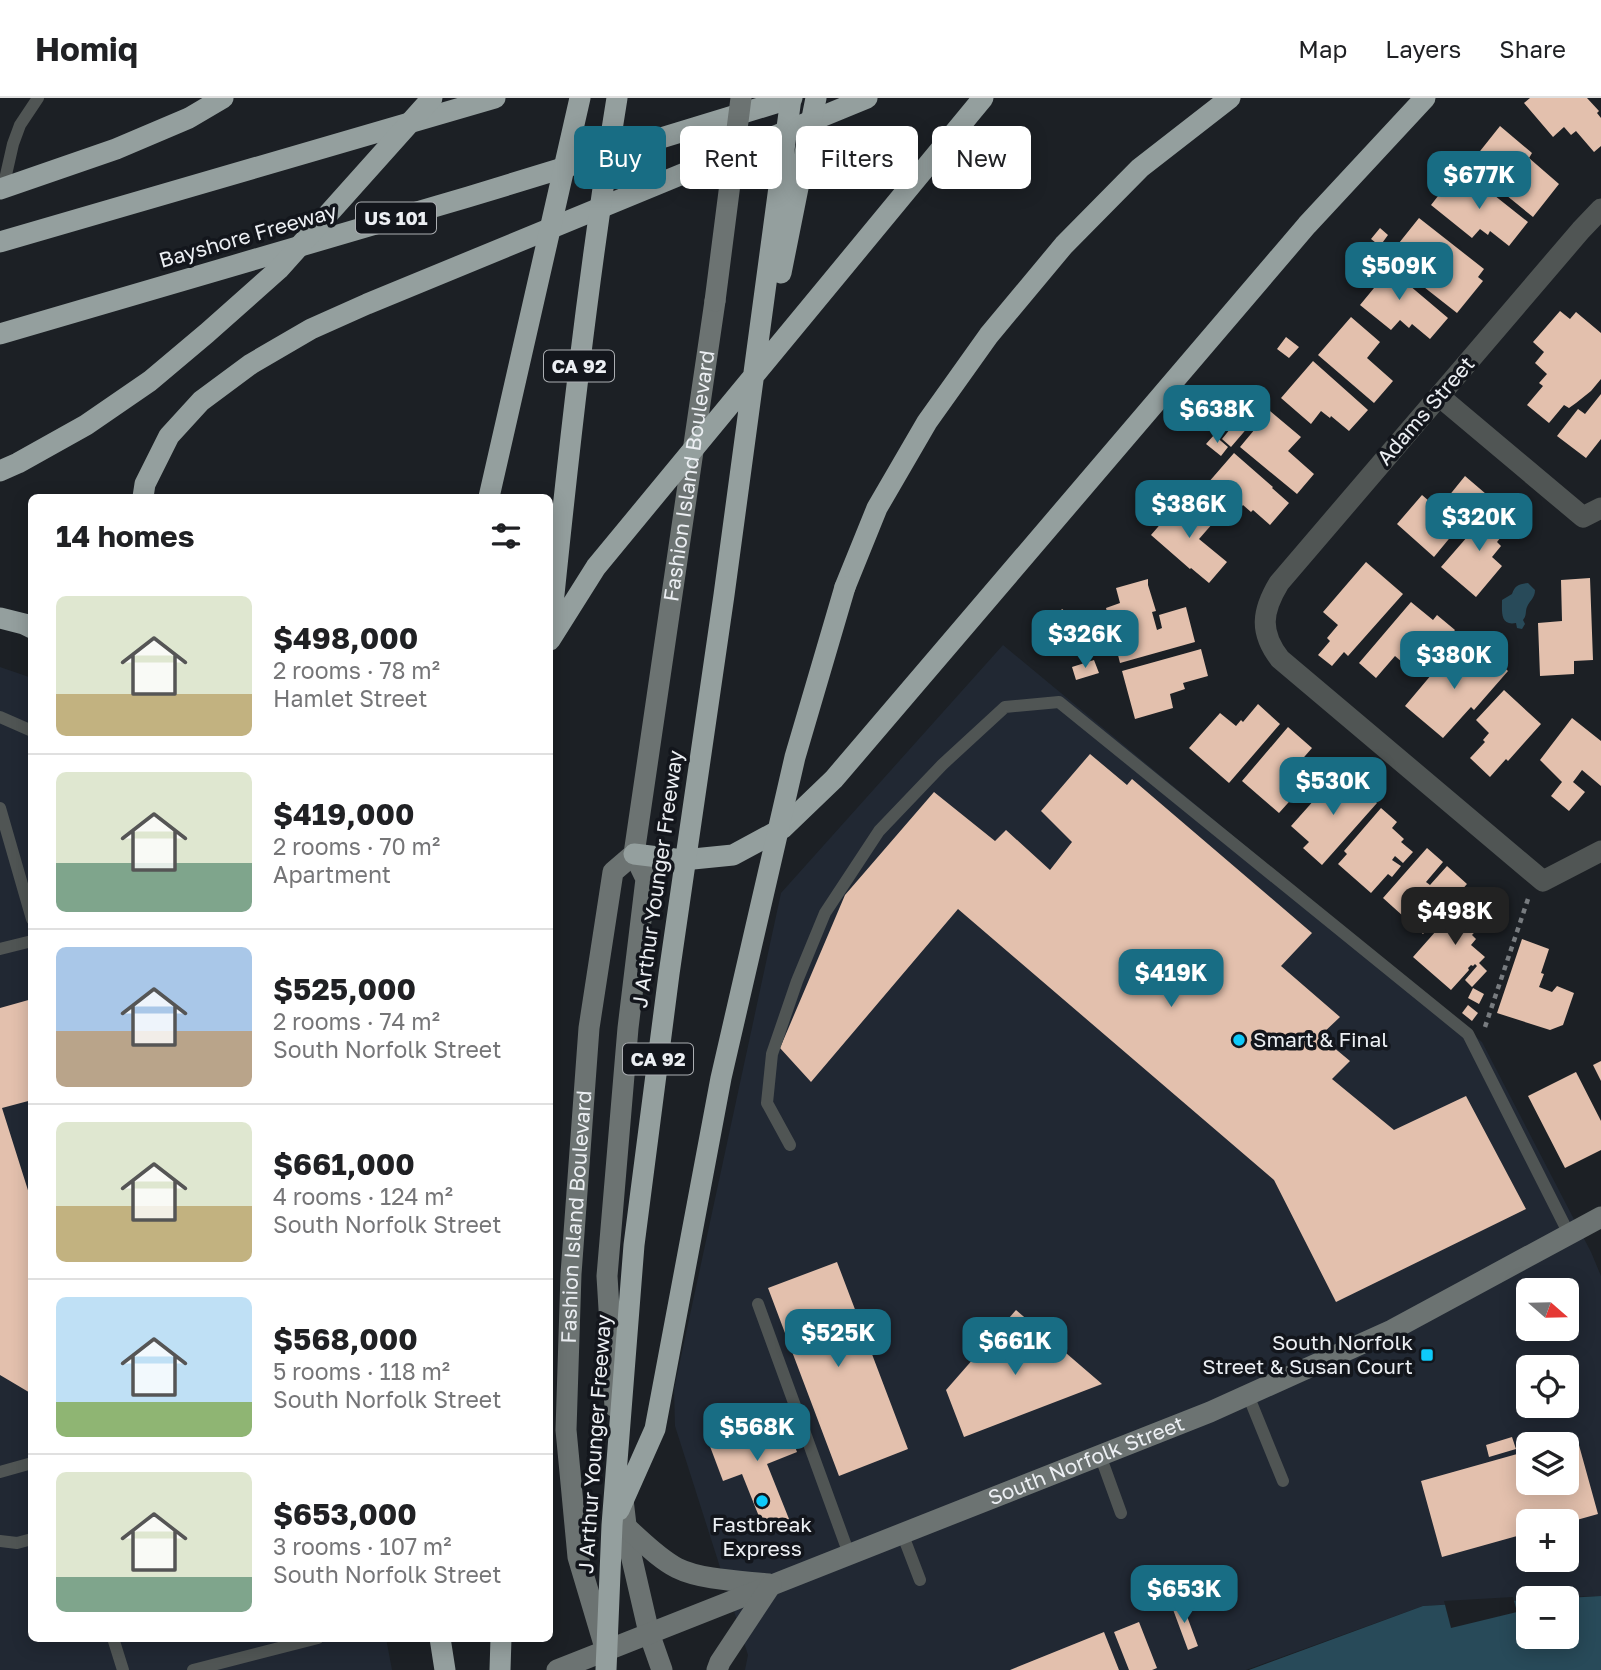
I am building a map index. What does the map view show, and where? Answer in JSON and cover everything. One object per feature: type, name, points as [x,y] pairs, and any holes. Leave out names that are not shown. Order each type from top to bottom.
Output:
[{"type":"highway","points":[[1,188],[116,149],[189,118],[223,98]]},
{"type":"highway","points":[[0,471],[86,425],[150,381],[207,333],[279,269],[432,98]]},
{"type":"highway","points":[[0,242],[495,98]]},
{"type":"highway","points":[[490,494],[580,98]]},
{"type":"highway","name":"CA 92","points":[[553,607],[571,426],[617,98]]},
{"type":"highway","name":"Bayshore Freeway","points":[[0,334],[468,197],[791,98]]},
{"type":"highway","name":"J Arthur Younger Freeway","points":[[608,1663],[619,1526],[634,1245],[791,98]]},
{"type":"highway","points":[[724,595],[789,225],[816,98]]},
{"type":"highway","points":[[144,490],[169,436],[201,401],[251,364],[311,329],[867,98]]},
{"type":"highway","points":[[553,632],[596,567],[983,98]]},
{"type":"highway","points":[[619,1526],[655,1429],[721,1078],[795,757],[845,587],[877,509],[927,422],[989,335],[1064,245],[1140,168],[1230,98]]},
{"type":"highway","points":[[634,854],[683,860],[733,855],[783,828],[834,779],[1307,225],[1425,98]]},
{"type":"highway","points":[[0,618],[28,627]]},
{"type":"highway","points":[[441,1642],[445,1670]]},
{"type":"highway","points":[[453,1670],[456,1642]]},
{"type":"highway","points":[[500,1670],[501,1642]]},
{"type":"main road","name":"Fashion Island Boulevard","points":[[662,1670],[649,1633],[628,1542],[619,1526],[607,1276],[628,1028],[646,879],[634,854],[715,301],[741,98]]},
{"type":"main road","name":"Fashion Island Boulevard","points":[[608,1663],[578,1557],[566,1430],[570,1300],[589,1028],[613,872],[634,854]]},
{"type":"main road","name":"South Norfolk Street","points":[[557,1670],[608,1663],[649,1633],[1210,1412],[1392,1330],[1601,1217]]},
{"type":"main road","points":[[619,1526],[678,1569],[696,1575],[771,1585],[717,1670]]},
{"type":"street","name":"Adams Street","points":[[1536,876],[1280,659],[1266,634],[1265,620],[1271,595],[1279,583],[1601,209]]},
{"type":"street","points":[[1439,396],[1583,517],[1601,508]]},
{"type":"street","points":[[1536,876],[1543,881],[1601,851]]},
{"type":"lane","points":[[1,188],[20,125],[38,98]]},
{"type":"lane","points":[[790,1145],[766,1103],[772,1054],[797,981],[825,913],[879,831],[942,765],[1005,707],[1059,702],[1468,1034],[1569,1234]]},
{"type":"lane","points":[[0,718],[28,729]]},
{"type":"lane","points":[[0,808],[28,905]]},
{"type":"lane","points":[[0,948],[28,942]]},
{"type":"lane","points":[[758,1304],[849,1553]]},
{"type":"lane","points":[[1248,1395],[1283,1481]]},
{"type":"lane","points":[[1100,1455],[1121,1513]]},
{"type":"lane","points":[[0,1472],[28,1464]]},
{"type":"lane","points":[[902,1533],[920,1580]]},
{"type":"lane","points":[[0,1541],[17,1543],[28,1539]]},
{"type":"lane","points":[[115,1642],[123,1670]]},
{"type":"lane","points":[[193,1670],[302,1642]]},
{"type":"path","points":[[1477,1052],[1536,876]]},
{"type":"shaded area","points":[[1003,645],[1482,1042],[1601,1276],[1601,1596],[1579,1597],[1579,1586],[1516,1586],[1516,1601],[1423,1606],[1246,1670],[745,1670],[748,1655],[675,1426],[674,1389],[781,893]]},
{"type":"shaded area","points":[[0,667],[28,677],[28,1642],[387,1642],[392,1670],[0,1670]]},
{"type":"water","points":[[1528,583],[1535,593],[1527,607],[1522,629],[1517,628],[1516,623],[1505,620],[1502,600],[1518,586]]},
{"type":"water","points":[[1601,1596],[1601,1670],[1249,1670],[1423,1606],[1516,1601],[1516,1649],[1579,1649],[1579,1597]]},
{"type":"pier","points":[[1513,1597],[1516,1612],[1451,1628],[1444,1601]]},
{"type":"building","points":[[1530,98],[1587,98],[1599,111],[1597,113],[1601,118],[1601,146],[1594,152],[1576,131],[1571,135],[1564,127],[1553,137],[1524,103]]},
{"type":"building","points":[[1500,126],[1532,153],[1529,158],[1559,184],[1533,217],[1469,165]]},
{"type":"building","points":[[1470,176],[1528,222],[1509,246],[1490,231],[1488,235],[1480,229],[1472,238],[1431,205],[1449,182],[1458,190]]},
{"type":"building","points":[[1419,218],[1484,269],[1478,277],[1483,281],[1457,313],[1387,258]]},
{"type":"building","points":[[1380,228],[1388,235],[1380,246],[1371,239]]},
{"type":"building","points":[[1365,247],[1375,255],[1367,265],[1357,256]]},
{"type":"building","points":[[1377,258],[1448,318],[1430,339],[1412,324],[1409,328],[1400,320],[1391,330],[1360,305],[1374,288],[1361,277]]},
{"type":"building","points":[[1560,311],[1570,319],[1576,312],[1601,333],[1601,379],[1591,391],[1569,408],[1564,405],[1549,423],[1527,405],[1543,386],[1539,383],[1547,374],[1535,363],[1544,352],[1533,342]]},
{"type":"building","points":[[1351,317],[1380,342],[1367,358],[1393,381],[1374,403],[1318,355]]},
{"type":"building","points":[[1286,337],[1299,347],[1289,358],[1277,349]]},
{"type":"building","points":[[1313,361],[1368,410],[1349,431],[1321,411],[1311,424],[1281,398]]},
{"type":"building","points":[[1601,394],[1601,439],[1586,458],[1557,436],[1578,409],[1585,414]]},
{"type":"building","points":[[1270,411],[1301,437],[1288,451],[1314,474],[1297,494],[1240,447]]},
{"type":"building","points":[[1239,418],[1249,426],[1231,447],[1222,439]]},
{"type":"building","points":[[1214,435],[1228,447],[1221,456],[1206,444]]},
{"type":"building","points":[[1234,453],[1289,503],[1270,525],[1243,505],[1232,518],[1201,491]]},
{"type":"building","points":[[1465,476],[1486,494],[1434,557],[1397,524],[1422,495],[1436,507]]},
{"type":"building","points":[[1183,498],[1213,523],[1199,539],[1227,562],[1209,583],[1151,535]]},
{"type":"building","points":[[1494,506],[1513,522],[1497,542],[1501,546],[1492,557],[1502,566],[1476,597],[1441,567]]},
{"type":"building","points":[[1366,562],[1403,594],[1348,656],[1344,652],[1332,666],[1318,655],[1330,641],[1327,638],[1338,625],[1323,612]]},
{"type":"building","points":[[1590,578],[1593,660],[1574,661],[1574,674],[1540,676],[1538,623],[1562,621],[1561,580]]},
{"type":"building","points":[[1148,579],[1156,611],[1152,612],[1157,630],[1162,628],[1159,615],[1186,607],[1195,642],[1120,663],[1106,608],[1120,603],[1116,588]]},
{"type":"building","points":[[1411,602],[1433,620],[1437,615],[1455,630],[1435,654],[1431,651],[1421,663],[1410,652],[1402,662],[1395,656],[1376,678],[1359,663]]},
{"type":"building","points":[[1062,609],[1074,618],[1060,636],[1048,627]]},
{"type":"building","points":[[1201,649],[1208,676],[1183,683],[1185,689],[1170,694],[1173,708],[1135,719],[1122,671]]},
{"type":"building","points":[[1453,649],[1477,669],[1490,655],[1508,671],[1474,710],[1471,707],[1443,738],[1405,706]]},
{"type":"building","points":[[1094,660],[1099,673],[1076,680],[1072,667]]},
{"type":"building","points":[[1504,690],[1541,724],[1490,777],[1470,758],[1485,742],[1483,740],[1489,733],[1476,720]]},
{"type":"building","points":[[1258,704],[1280,724],[1229,783],[1189,748],[1220,713],[1236,726],[1241,720],[1243,722]]},
{"type":"building","points":[[1572,718],[1601,741],[1601,786],[1582,770],[1573,782],[1585,792],[1569,811],[1551,796],[1562,782],[1540,760]]},
{"type":"building","points":[[1288,727],[1312,748],[1291,772],[1305,784],[1279,813],[1242,781]]},
{"type":"building","points":[[1090,754],[1127,785],[1132,779],[1312,933],[1281,966],[1340,1017],[1320,1036],[1350,1061],[1332,1079],[1394,1130],[1466,1096],[1526,1209],[1336,1302],[1274,1180],[958,909],[811,1082],[780,1048],[845,895],[934,792],[995,841],[1006,830],[1050,870],[1072,842],[1041,811]]},
{"type":"building","points":[[1340,771],[1377,803],[1322,865],[1303,848],[1309,842],[1291,826]]},
{"type":"building","points":[[1381,808],[1397,822],[1392,828],[1404,839],[1401,842],[1413,852],[1403,863],[1395,856],[1392,860],[1401,866],[1392,877],[1388,874],[1371,893],[1338,864],[1347,854],[1344,851]]},
{"type":"building","points":[[1427,848],[1443,862],[1426,882],[1430,885],[1447,866],[1467,884],[1423,934],[1383,898]]},
{"type":"building","points":[[1467,896],[1489,916],[1472,935],[1476,939],[1471,945],[1485,957],[1479,963],[1487,971],[1472,987],[1465,980],[1477,966],[1471,965],[1451,990],[1413,957]]},
{"type":"building","points":[[1522,939],[1549,949],[1539,987],[1552,992],[1557,986],[1574,993],[1563,1025],[1550,1030],[1497,1013]]},
{"type":"building","points":[[1473,988],[1484,994],[1479,1004],[1468,998]]},
{"type":"building","points":[[28,1000],[28,1101],[2,1108],[28,1190],[28,1392],[0,1375],[0,1008]]},
{"type":"building","points":[[1468,1005],[1478,1013],[1472,1021],[1462,1013]]},
{"type":"building","points":[[1601,1061],[1601,1081],[1593,1065]]},
{"type":"building","points":[[1576,1072],[1601,1121],[1601,1150],[1565,1168],[1528,1096]]},
{"type":"building","points":[[837,1262],[908,1449],[839,1476],[768,1288]]},
{"type":"building","points":[[1016,1310],[1102,1384],[964,1437],[946,1390]]},
{"type":"building","points":[[782,1412],[797,1452],[767,1464],[789,1519],[764,1529],[742,1474],[723,1481],[708,1441]]},
{"type":"building","points":[[1512,1437],[1516,1449],[1489,1457],[1486,1445]]},
{"type":"building","points":[[1579,1445],[1598,1514],[1579,1519],[1579,1509],[1516,1509],[1516,1536],[1442,1557],[1421,1481],[1516,1454],[1516,1495],[1579,1495]]},
{"type":"building","points":[[1181,1600],[1198,1646],[1188,1650],[1171,1604]]},
{"type":"building","points":[[1139,1622],[1157,1668],[1152,1670],[1129,1670],[1114,1632]]},
{"type":"building","points":[[1104,1632],[1119,1670],[1010,1670]]},
{"type":"place","name":"Smart & Final","points":[[1239,1040]]},
{"type":"place","name":"South Norfolk Street & Susan Court","points":[[1427,1355]]},
{"type":"place","name":"Fastbreak Express","points":[[762,1501]]}]
